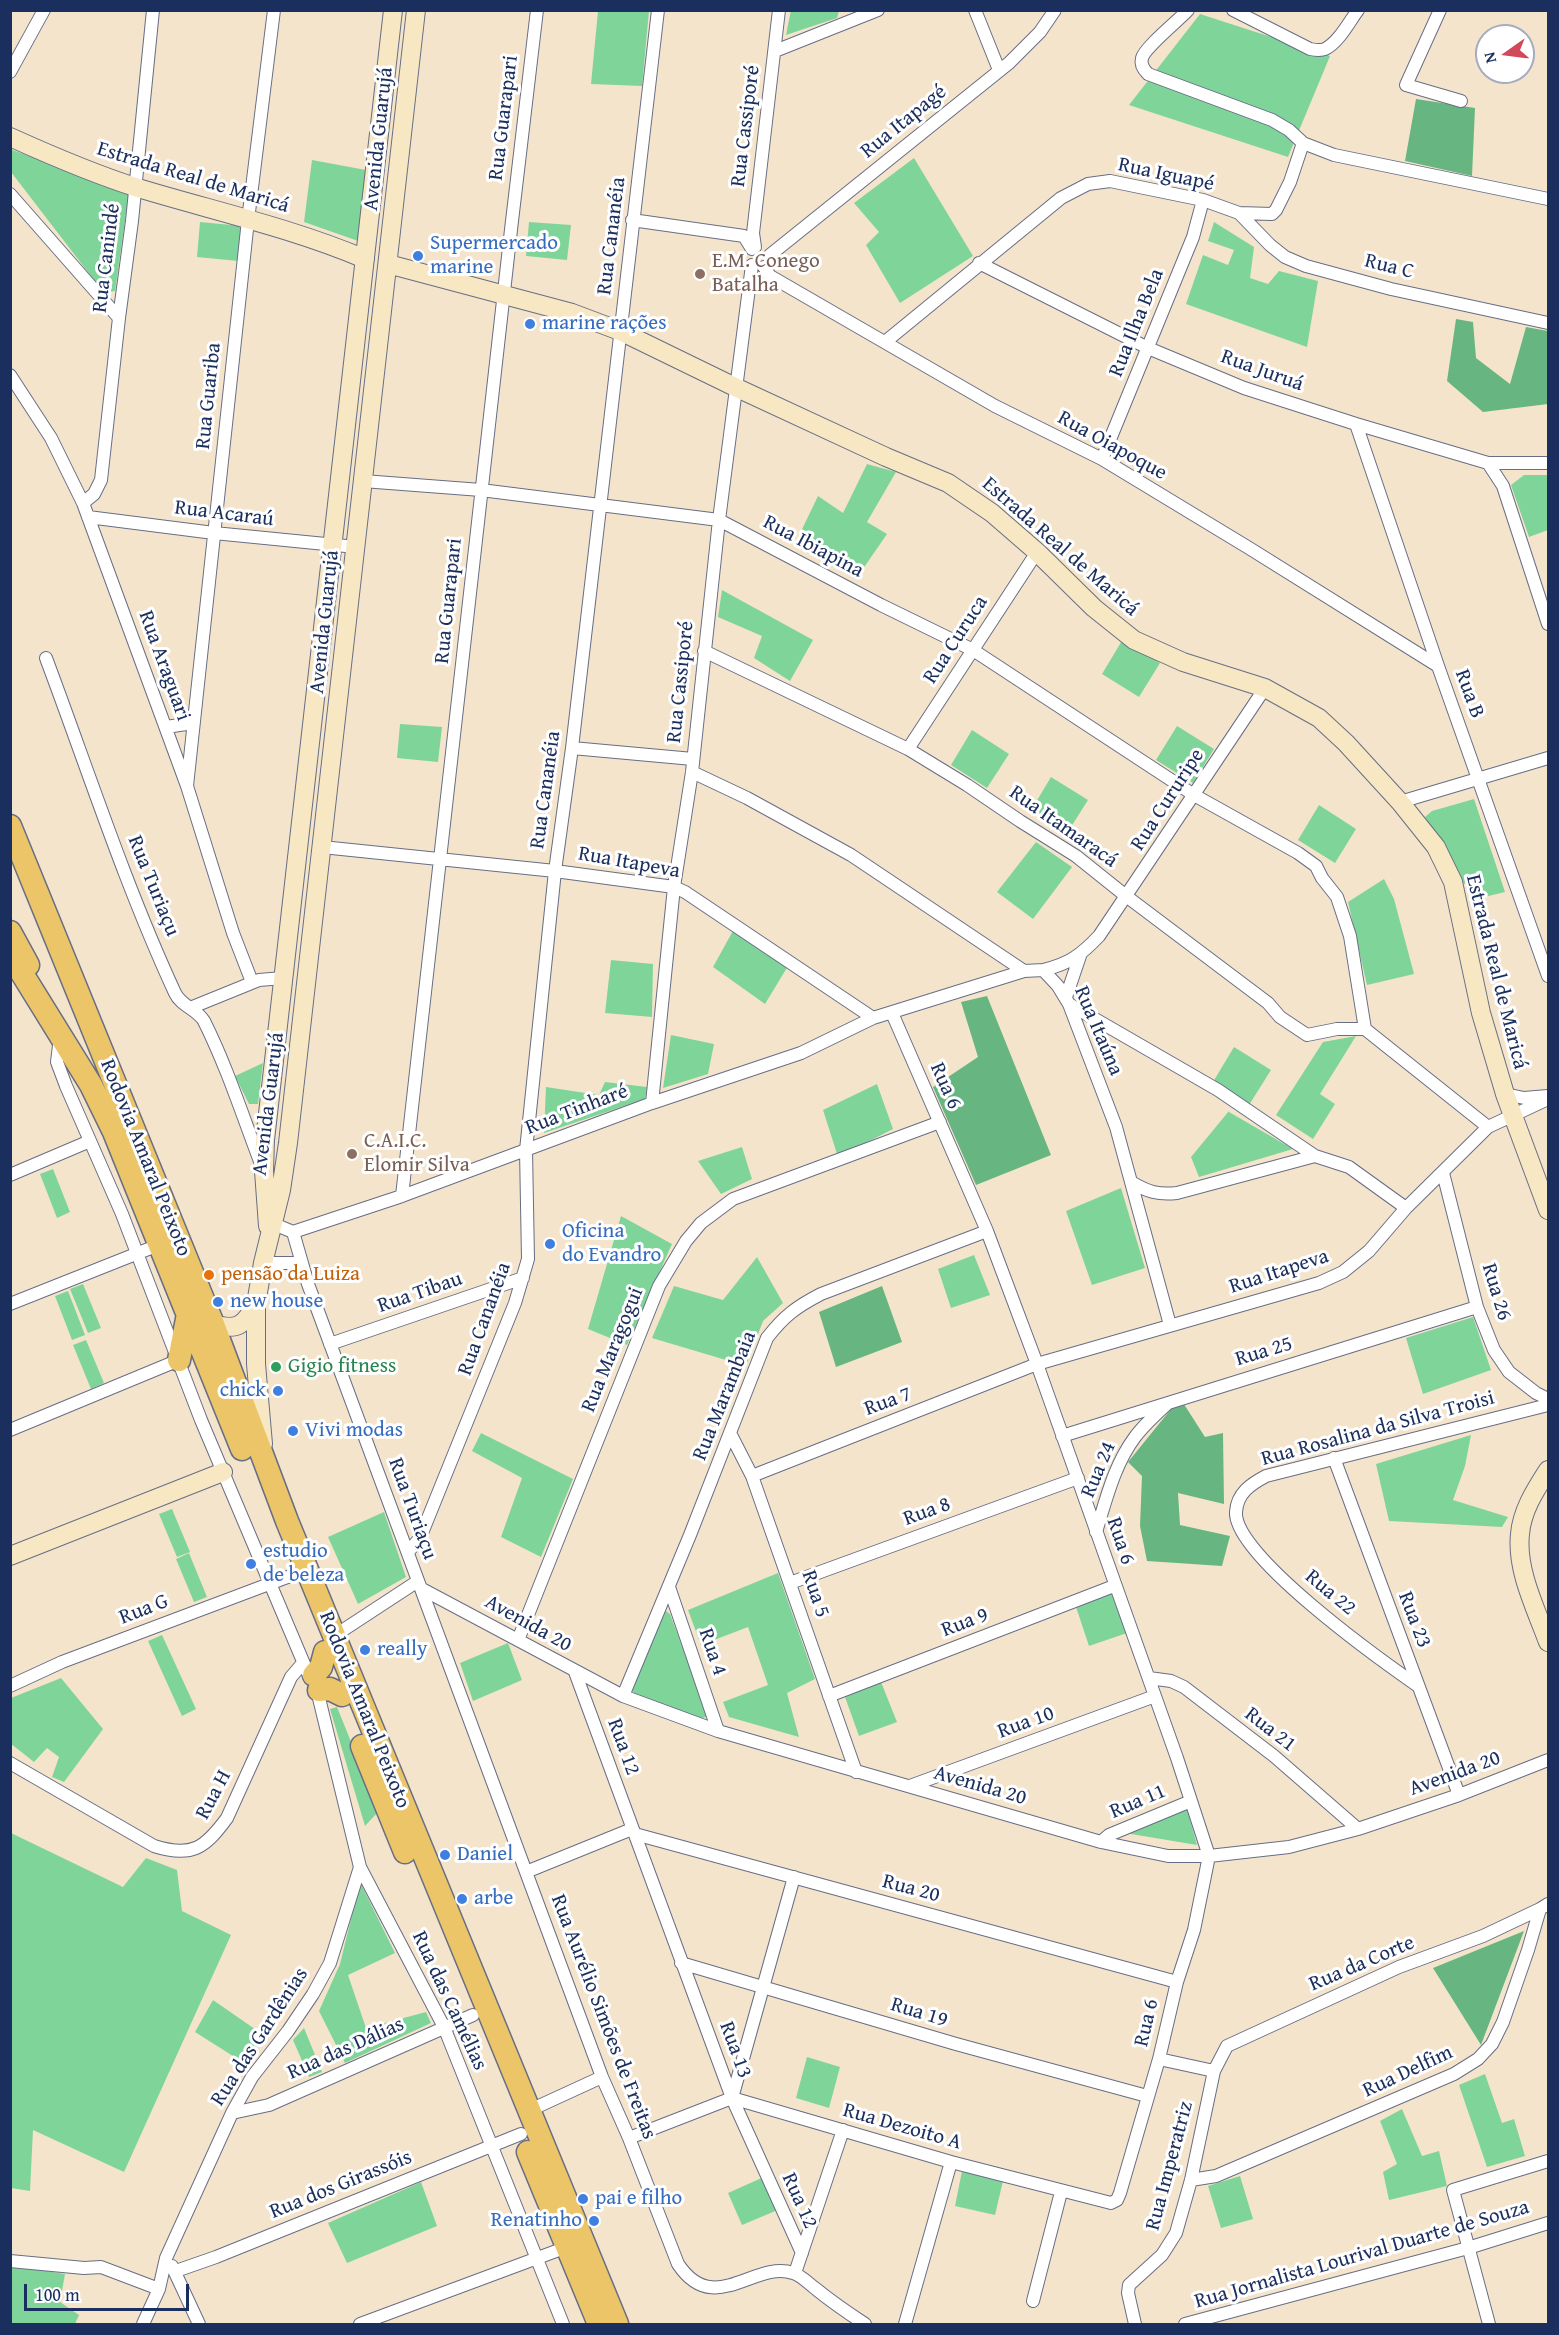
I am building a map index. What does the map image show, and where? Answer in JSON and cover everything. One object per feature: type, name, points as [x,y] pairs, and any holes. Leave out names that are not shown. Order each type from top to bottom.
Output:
[{"type":"highway","name":"Rodovia Amaral Peixoto","points":[[10,826],[213,1324],[329,1644],[617,2325]]},
{"type":"highway","points":[[10,851],[50,944],[69,972]]},
{"type":"highway","points":[[10,932],[68,1036],[73,1057]]},
{"type":"highway","name":"Rodovia Amaral Peixoto","points":[[10,954],[91,1085],[114,1132],[293,1575],[329,1644],[342,1695],[599,2325]]},
{"type":"highway","points":[[179,1360],[188,1314]]},
{"type":"highway","points":[[329,1644],[321,1667],[313,1679],[342,1695]]},
{"type":"street","points":[[10,72],[44,10]]},
{"type":"street","name":"Rua Canindé","points":[[83,503],[94,494],[101,480],[118,318],[132,221],[153,10]]},
{"type":"street","name":"Rua Guariba","points":[[187,786],[248,220],[274,10]]},
{"type":"street","name":"Avenida Guarujá","points":[[272,1230],[264,1170],[267,1121],[393,10]]},
{"type":"street","name":"Avenida Guarujá","points":[[265,1465],[256,1364],[256,1304],[263,1263],[284,1176],[416,10]]},
{"type":"street","name":"Rua Guarapari","points":[[402,1196],[438,860],[537,10]]},
{"type":"street","name":"Rua Cananéia","points":[[408,1552],[420,1539],[515,1303],[528,1259],[526,1150],[555,870],[572,748],[658,10]]},
{"type":"street","name":"Rua Cassiporé","points":[[652,1103],[674,887],[692,765],[735,387],[762,262],[748,259],[754,248],[753,232],[779,10]]},
{"type":"street","points":[[775,51],[878,10]]},
{"type":"street","points":[[975,10],[999,70]]},
{"type":"street","name":"Rua Itapagé","points":[[762,262],[999,70],[1041,32],[1055,10]]},
{"type":"street","points":[[1188,10],[1145,52],[1142,58],[1143,70],[1272,120],[1289,130],[1303,143],[1334,155],[1548,199]]},
{"type":"street","points":[[1233,10],[1310,49],[1320,50],[1326,48],[1338,37],[1358,10]]},
{"type":"street","points":[[1440,10],[1406,85],[1461,101]]},
{"type":"street","name":"Estrada Real de Maricá","points":[[10,137],[53,157],[135,187],[335,247],[365,259],[368,253],[378,250],[387,256],[388,264],[572,313],[620,330],[735,387],[948,483],[992,513],[1037,552],[1094,608],[1134,640],[1183,662],[1265,688],[1319,718],[1346,743],[1400,802],[1436,847],[1453,882],[1481,1013],[1505,1094],[1548,1210]]},
{"type":"street","name":"Rua Iguapé","points":[[885,342],[1061,198],[1088,184],[1110,181],[1203,200],[1239,213],[1272,214],[1290,182],[1303,143]]},
{"type":"street","points":[[10,194],[118,318]]},
{"type":"street","name":"Rua Ilha Bela","points":[[1102,459],[1193,237],[1203,200]]},
{"type":"street","name":"Rua C","points":[[1239,213],[1285,257],[1306,266],[1391,289],[1548,323]]},
{"type":"street","points":[[632,220],[744,236],[754,248],[766,248],[762,262]]},
{"type":"street","name":"Rua Oiapoque","points":[[762,262],[770,276],[995,406],[1102,459],[1438,666]]},
{"type":"street","name":"Rua Juruá","points":[[979,264],[1148,348],[1244,388],[1488,463],[1517,465],[1548,463]]},
{"type":"street","name":"Rua Araguari","points":[[10,375],[51,438],[83,503],[187,786],[233,933],[252,982]]},
{"type":"street","name":"Rua B","points":[[1356,424],[1438,666],[1548,976]]},
{"type":"street","points":[[1488,463],[1503,486],[1548,624]]},
{"type":"street","points":[[1503,486],[1506,477],[1517,465]]},
{"type":"street","name":"Rua Ibiapina","points":[[363,482],[481,490],[719,520],[881,605],[973,650],[1194,795],[1298,853],[1316,866],[1337,897],[1350,936],[1365,1029]]},
{"type":"street","name":"Rua Acaraú","points":[[88,517],[214,533],[356,547]]},
{"type":"street","name":"Rua Curuca","points":[[908,749],[1037,552]]},
{"type":"street","name":"Rua Itamaracá","points":[[704,651],[908,749],[1077,855],[1126,896],[1268,1003],[1280,1017],[1308,1035],[1336,1029],[1365,1029]]},
{"type":"street","name":"Rua Turiaçu","points":[[46,658],[125,873],[176,994],[202,1018],[213,1039],[264,1170]]},
{"type":"street","name":"Rua Cururipe","points":[[1043,970],[1065,964],[1080,956],[1099,936],[1265,688]]},
{"type":"street","points":[[166,727],[193,723]]},
{"type":"street","points":[[572,748],[692,765],[850,855],[1024,971]]},
{"type":"street","points":[[1400,802],[1548,758]]},
{"type":"street","name":"Rua Itapeva","points":[[322,847],[555,870],[674,887],[686,892],[873,1018]]},
{"type":"street","points":[[286,951],[309,954]]},
{"type":"street","points":[[1080,956],[1068,1000],[1218,1090],[1316,1156],[1349,1167],[1406,1208]]},
{"type":"street","points":[[873,1018],[1024,971],[1043,970]]},
{"type":"street","name":"Rua Itaúna","points":[[1043,970],[1068,1000],[1116,1127],[1131,1182]]},
{"type":"street","points":[[190,1008],[252,982],[267,978],[283,978]]},
{"type":"street","name":"Rua 6","points":[[892,1013],[987,1231],[1078,1478],[1209,1856],[1194,1930],[1177,1982],[1159,2059],[1117,2200],[1111,2203],[1102,2202],[1061,2192]]},
{"type":"street","name":"Rua Tinharé","points":[[293,1232],[402,1196],[652,1103],[801,1053],[873,1018]]},
{"type":"street","points":[[1365,1029],[1488,1127]]},
{"type":"street","name":"Rua das Camélias","points":[[60,1035],[57,1062],[223,1472],[313,1679],[360,1867],[444,2027],[563,2325]]},
{"type":"street","points":[[1505,1094],[1524,1098],[1548,1098]]},
{"type":"street","points":[[1514,1117],[1548,1098]]},
{"type":"street","points":[[243,1116],[254,1121],[290,1124]]},
{"type":"street","name":"Rua Itapeva","points":[[1037,1364],[1319,1283],[1343,1272],[1369,1251],[1406,1208],[1488,1127],[1514,1117]]},
{"type":"street","name":"Rua Maragogui","points":[[519,1640],[659,1286],[686,1241],[701,1223],[733,1199],[940,1122]]},
{"type":"street","points":[[10,1175],[90,1141]]},
{"type":"street","points":[[1131,1182],[1148,1192],[1177,1193],[1316,1156]]},
{"type":"street","name":"Rua 26","points":[[1443,1173],[1477,1307],[1494,1350],[1509,1372],[1529,1389],[1548,1399]]},
{"type":"street","points":[[1131,1182],[1170,1325]]},
{"type":"street","points":[[272,1230],[293,1232]]},
{"type":"street","name":"Rua Marambaia","points":[[623,1696],[669,1587],[767,1338],[781,1320],[796,1306],[820,1294],[987,1231]]},
{"type":"street","name":"Rua Turiaçu","points":[[293,1232],[300,1263],[420,1585]]},
{"type":"street","points":[[10,1304],[161,1244]]},
{"type":"street","points":[[263,1263],[300,1263]]},
{"type":"street","name":"Rua Tibau","points":[[330,1344],[523,1278]]},
{"type":"street","points":[[213,1324],[226,1328],[241,1325],[249,1318],[256,1304]]},
{"type":"street","name":"Rua 25","points":[[1062,1436],[1477,1307]]},
{"type":"street","points":[[10,1430],[179,1360]]},
{"type":"street","name":"Rua 7","points":[[752,1476],[1037,1364]]},
{"type":"street","name":"Rua 24","points":[[1096,1532],[1123,1455],[1135,1436],[1170,1401]]},
{"type":"street","name":"Rua Rosalina da Silva Troisi","points":[[1236,1514],[1239,1500],[1249,1485],[1266,1476],[1548,1405]]},
{"type":"street","name":"Rua 5","points":[[730,1433],[752,1476],[856,1772]]},
{"type":"street","name":"Rua 23","points":[[1334,1458],[1459,1795]]},
{"type":"street","points":[[1548,1470],[1534,1493],[1524,1516],[1520,1534],[1521,1558],[1529,1589],[1548,1642]]},
{"type":"street","points":[[10,1556],[223,1472]]},
{"type":"street","name":"Rua 8","points":[[790,1583],[1078,1478]]},
{"type":"street","name":"Rua 22","points":[[1236,1514],[1239,1530],[1272,1569],[1311,1605],[1418,1686]]},
{"type":"street","name":"Rua G","points":[[10,1686],[62,1662],[293,1575]]},
{"type":"street","points":[[329,1644],[420,1585]]},
{"type":"street","name":"Avenida 20","points":[[420,1585],[575,1672],[623,1696],[718,1731],[1101,1842],[1168,1856],[1209,1856],[1289,1847],[1359,1829],[1459,1795],[1548,1761]]},
{"type":"street","name":"Rua Aurélio Simões de Freitas","points":[[420,1585],[602,2077],[629,2138],[678,2264],[686,2276],[694,2282],[713,2287],[725,2287],[771,2271],[795,2273]]},
{"type":"street","name":"Rua 9","points":[[829,1696],[1114,1586]]},
{"type":"street","name":"Rua 4","points":[[669,1587],[718,1731]]},
{"type":"street","name":"Rua 12","points":[[575,1672],[633,1831]]},
{"type":"street","name":"Rua H","points":[[10,1763],[154,1846],[184,1852],[213,1838],[227,1818],[291,1677],[313,1679]]},
{"type":"street","name":"Rua 21","points":[[1149,1678],[1171,1681],[1184,1687],[1274,1756],[1359,1829]]},
{"type":"street","name":"Rua 10","points":[[910,1786],[1155,1696]]},
{"type":"street","name":"Rua 11","points":[[1101,1842],[1109,1835],[1191,1801]]},
{"type":"street","points":[[526,1872],[633,1831]]},
{"type":"street","name":"Rua 20","points":[[633,1831],[1177,1982]]},
{"type":"street","name":"Rua 13","points":[[633,1831],[732,2098]]},
{"type":"street","name":"Rua das Gardênias","points":[[143,2325],[159,2289],[166,2258],[232,2113],[252,2077],[288,2031],[313,1994],[330,1963],[360,1867]]},
{"type":"street","name":"Rua 13","points":[[732,2098],[794,1877]]},
{"type":"street","name":"Rua da Corte","points":[[1214,2071],[1227,2046],[1242,2037],[1399,1967],[1483,1936],[1544,1906]]},
{"type":"street","name":"Rua Delfim","points":[[1191,2180],[1216,2176],[1361,2115],[1454,2074],[1478,2059],[1492,2044],[1503,2022],[1544,1906]]},
{"type":"street","name":"Rua 19","points":[[681,1964],[956,2044],[1147,2096]]},
{"type":"street","name":"Rua das Dálias","points":[[232,2113],[269,2105],[473,2015]]},
{"type":"street","points":[[1159,2059],[1214,2071]]},
{"type":"street","name":"Rua Imperatriz","points":[[1135,2325],[1128,2293],[1129,2285],[1156,2261],[1172,2241],[1191,2180],[1214,2071]]},
{"type":"street","points":[[528,2111],[602,2077]]},
{"type":"street","points":[[629,2138],[732,2098]]},
{"type":"street","name":"Rua 12","points":[[732,2098],[802,2253]]},
{"type":"street","name":"Rua Dezoito A","points":[[732,2098],[1061,2192]]},
{"type":"street","points":[[843,2130],[795,2273],[865,2325]]},
{"type":"street","name":"Rua dos Girassóis","points":[[176,2271],[521,2134]]},
{"type":"street","points":[[905,2324],[951,2162]]},
{"type":"street","points":[[1489,2325],[1453,2190],[1548,2162]]},
{"type":"street","points":[[1032,2301],[1061,2192]]},
{"type":"street","name":"Rua Jornalista Lourival Duarte de Souza","points":[[1185,2325],[1468,2248],[1548,2223]]},
{"type":"street","points":[[360,2325],[567,2247]]},
{"type":"street","points":[[166,2258],[176,2271],[199,2325]]},
{"type":"street","points":[[10,2261],[60,2267],[101,2267],[159,2289]]},
{"type":"green space","points":[[791,10],[839,11],[837,18],[786,35]]},
{"type":"green space","points":[[598,11],[649,11],[642,86],[591,84]]},
{"type":"green space","points":[[1200,14],[1330,56],[1288,157],[1129,105]]},
{"type":"green space","points":[[1416,99],[1475,108],[1472,176],[1405,161]]},
{"type":"green space","points":[[10,149],[129,192],[115,291],[104,293],[11,172]]},
{"type":"green space","points":[[914,158],[973,256],[900,303],[866,245],[879,232],[854,203]]},
{"type":"green space","points":[[312,160],[366,170],[361,242],[304,222]]},
{"type":"green space","points":[[200,222],[242,226],[238,261],[197,257]]},
{"type":"green space","points":[[529,222],[571,225],[567,260],[526,256]]},
{"type":"green space","points":[[1214,222],[1254,247],[1250,278],[1268,284],[1279,271],[1318,281],[1307,347],[1186,304],[1203,255],[1228,265],[1234,250],[1208,241]]},
{"type":"green space","points":[[1456,319],[1473,322],[1476,358],[1510,384],[1526,327],[1548,331],[1548,404],[1483,412],[1447,381]]},
{"type":"green space","points":[[867,464],[896,472],[867,522],[887,534],[856,579],[794,546],[818,496],[843,513]]},
{"type":"green space","points":[[1524,475],[1548,475],[1548,530],[1529,537],[1511,485]]},
{"type":"green space","points":[[722,590],[813,640],[790,681],[754,658],[762,636],[718,617]]},
{"type":"green space","points":[[1123,639],[1160,663],[1139,697],[1102,674]]},
{"type":"green space","points":[[400,724],[442,727],[438,762],[397,758]]},
{"type":"green space","points":[[1177,726],[1214,749],[1193,783],[1156,760]]},
{"type":"green space","points":[[972,730],[1009,754],[987,788],[951,765]]},
{"type":"green space","points":[[1051,777],[1088,800],[1066,835],[1030,812]]},
{"type":"green space","points":[[1474,799],[1505,892],[1480,898],[1473,882],[1464,884],[1425,817],[1432,811]]},
{"type":"green space","points":[[1319,805],[1356,829],[1335,863],[1298,840]]},
{"type":"green space","points":[[1036,842],[1072,867],[1033,919],[997,892]]},
{"type":"green space","points":[[1384,879],[1394,899],[1414,974],[1367,985],[1348,902]]},
{"type":"green space","points":[[734,929],[788,966],[765,1004],[713,967]]},
{"type":"green space","points":[[611,960],[653,964],[652,1017],[605,1013]]},
{"type":"green space","points":[[987,996],[1051,1155],[976,1185],[933,1087],[978,1057],[961,1002]]},
{"type":"green space","points":[[671,1035],[714,1044],[708,1074],[663,1088]]},
{"type":"green space","points":[[1356,1036],[1320,1094],[1335,1104],[1313,1139],[1276,1115],[1323,1042]]},
{"type":"green space","points":[[1234,1047],[1271,1070],[1249,1105],[1213,1082]]},
{"type":"green space","points":[[263,1063],[258,1104],[249,1104],[235,1076]]},
{"type":"green space","points":[[605,1082],[647,1087],[645,1099],[544,1133],[546,1087],[599,1095]]},
{"type":"green space","points":[[877,1084],[893,1129],[838,1157],[823,1110]]},
{"type":"green space","points":[[1229,1111],[1293,1149],[1199,1177],[1191,1157]]},
{"type":"green space","points":[[742,1147],[752,1179],[721,1194],[698,1161]]},
{"type":"green space","points":[[53,1169],[70,1212],[57,1218],[40,1174]]},
{"type":"green space","points":[[1121,1188],[1145,1268],[1092,1285],[1066,1211]]},
{"type":"green space","points":[[621,1216],[672,1244],[627,1345],[588,1329]]},
{"type":"green space","points":[[974,1255],[990,1295],[951,1308],[938,1269]]},
{"type":"green space","points":[[757,1257],[783,1303],[763,1321],[746,1366],[652,1338],[674,1286],[723,1300]]},
{"type":"green space","points":[[83,1284],[101,1328],[88,1333],[70,1289]]},
{"type":"green space","points":[[882,1286],[902,1342],[836,1367],[819,1312]]},
{"type":"green space","points":[[68,1291],[85,1335],[72,1340],[55,1296]]},
{"type":"green space","points":[[1473,1317],[1491,1370],[1423,1394],[1406,1338]]},
{"type":"green space","points":[[86,1340],[104,1383],[91,1389],[73,1345]]},
{"type":"green space","points":[[1180,1398],[1205,1437],[1223,1433],[1224,1504],[1178,1493],[1180,1525],[1230,1536],[1222,1566],[1147,1561],[1140,1526],[1142,1476],[1128,1462]]},
{"type":"green space","points":[[481,1433],[573,1479],[541,1557],[501,1537],[522,1478],[472,1451]]},
{"type":"green space","points":[[1471,1435],[1465,1466],[1453,1500],[1508,1517],[1502,1527],[1389,1521],[1376,1464]]},
{"type":"green space","points":[[172,1509],[190,1552],[177,1557],[159,1514]]},
{"type":"green space","points":[[384,1512],[406,1577],[358,1604],[328,1537]]},
{"type":"green space","points":[[189,1553],[207,1597],[194,1602],[176,1559]]},
{"type":"green space","points":[[778,1573],[815,1679],[787,1693],[799,1737],[729,1717],[723,1702],[768,1685],[748,1627],[701,1645],[688,1610]]},
{"type":"green space","points":[[1111,1593],[1127,1633],[1089,1646],[1076,1607]]},
{"type":"green space","points":[[662,1611],[670,1614],[707,1713],[706,1717],[702,1718],[635,1696],[630,1685]]},
{"type":"green space","points":[[162,1635],[196,1709],[182,1716],[148,1641]]},
{"type":"green space","points":[[508,1643],[522,1680],[473,1701],[460,1663]]},
{"type":"green space","points":[[61,1678],[103,1729],[64,1782],[52,1777],[59,1757],[47,1748],[34,1762],[10,1743],[11,1698]]},
{"type":"green space","points":[[881,1682],[897,1722],[859,1736],[845,1697]]},
{"type":"green space","points":[[337,1707],[379,1811],[365,1826],[330,1709]]},
{"type":"green space","points":[[1187,1809],[1197,1845],[1125,1833]]},
{"type":"green space","points":[[11,1833],[123,1887],[146,1858],[177,1870],[182,1911],[231,1935],[124,2172],[33,2130],[30,2191],[11,2188]]},
{"type":"green space","points":[[360,1882],[395,1953],[348,1975],[366,2028],[426,2012],[431,2023],[345,2063],[319,2011],[340,1964]]},
{"type":"green space","points":[[1524,1931],[1481,2045],[1433,1968]]},
{"type":"green space","points":[[213,2000],[265,2036],[244,2063],[195,2032]]},
{"type":"green space","points":[[304,2028],[322,2072],[309,2077],[293,2040]]},
{"type":"green space","points":[[807,2057],[840,2067],[829,2108],[796,2098]]},
{"type":"green space","points":[[1485,2074],[1502,2123],[1514,2119],[1525,2156],[1487,2167],[1459,2085]]},
{"type":"green space","points":[[1402,2109],[1422,2156],[1439,2151],[1447,2186],[1389,2200],[1383,2172],[1397,2164],[1380,2121]]},
{"type":"green space","points":[[962,2171],[1003,2181],[995,2215],[955,2206]]},
{"type":"green space","points":[[766,2176],[780,2209],[742,2225],[728,2193]]},
{"type":"green space","points":[[1240,2176],[1253,2219],[1221,2228],[1208,2186]]},
{"type":"green space","points":[[421,2182],[437,2226],[347,2263],[328,2223]]},
{"type":"green space","points":[[10,2265],[65,2274],[60,2302],[79,2315],[75,2324],[11,2324]]},
{"type":"place","name":"Supermercado marine","points":[[418,256]]},
{"type":"place","name":"E.M. Conego Batalha","points":[[700,274]]},
{"type":"place","name":"marine rações","points":[[530,324]]},
{"type":"place","name":"C.A.I.C. Elomir Silva","points":[[352,1154]]},
{"type":"place","name":"Oficina do Evandro","points":[[550,1244]]},
{"type":"place","name":"pensão da Luiza","points":[[209,1275]]},
{"type":"place","name":"new house","points":[[218,1302]]},
{"type":"place","name":"Gigio fitness","points":[[276,1367]]},
{"type":"place","name":"chick","points":[[278,1391]]},
{"type":"place","name":"Vivi modas","points":[[293,1431]]},
{"type":"place","name":"estudio de beleza","points":[[251,1564]]},
{"type":"place","name":"really","points":[[365,1650]]},
{"type":"place","name":"Daniel","points":[[445,1855]]},
{"type":"place","name":"arbe","points":[[462,1899]]},
{"type":"place","name":"pai e filho","points":[[583,2199]]},
{"type":"place","name":"Renatinho","points":[[594,2221]]}]
